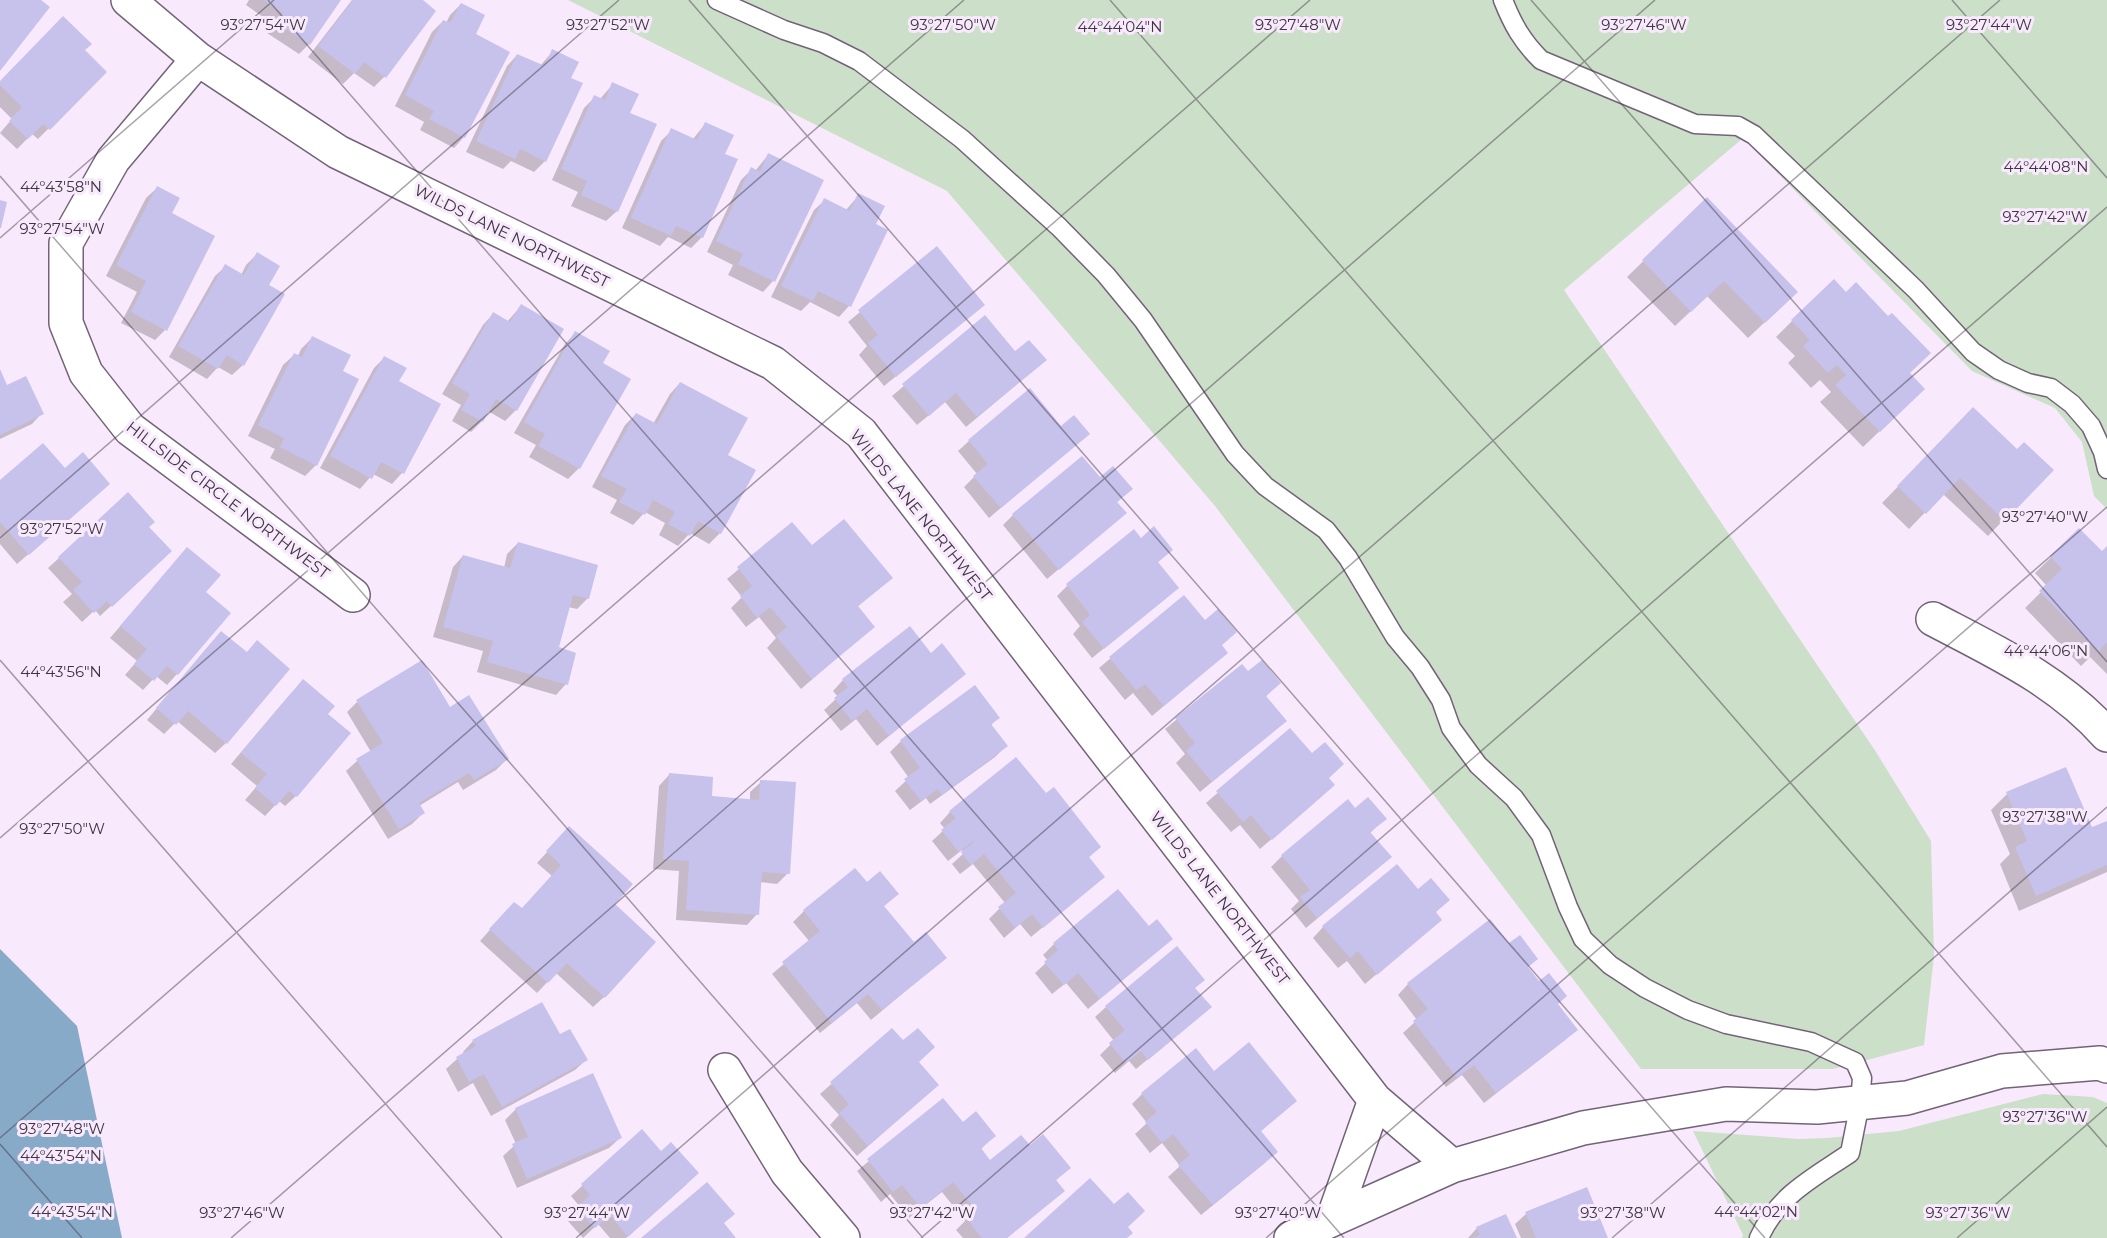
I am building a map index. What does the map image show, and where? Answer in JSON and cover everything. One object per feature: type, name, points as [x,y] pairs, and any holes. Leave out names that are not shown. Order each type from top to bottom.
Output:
[{"type":"street","name":"WILDS LANE NORTHWEST","points":[[128,0],[198,59],[338,152],[773,363],[861,433],[1375,1100],[1452,1166]]},
{"type":"street","name":"HILLSIDE CIRCLE NORTHWEST","points":[[198,59],[113,160],[66,243],[66,323],[86,373],[130,429],[353,595]]},
{"type":"street","points":[[1933,619],[2025,667],[2088,714],[2107,735]]},
{"type":"street","points":[[1291,1238],[1452,1166],[1583,1128],[1726,1104],[1817,1107],[1907,1098],[2002,1071],[2105,1057]]},
{"type":"street","points":[[725,1070],[787,1172],[843,1238]]},
{"type":"street","points":[[1333,1219],[1375,1100]]},
{"type":"lane","points":[[717,0],[774,26],[823,43],[859,61],[962,139],[1059,227],[1106,275],[1143,320],[1235,454],[1265,486],[1326,530],[1348,558],[1395,637],[1420,667],[1441,700],[1451,728],[1478,765],[1514,798],[1541,835],[1568,907],[1583,939],[1610,965],[1645,988],[1688,1010],[1726,1024],[1811,1042],[1855,1062],[1862,1078],[1860,1103],[1850,1153],[1811,1178],[1785,1199],[1765,1223],[1758,1238]]},
{"type":"lane","points":[[1503,0],[1511,21],[1524,43],[1541,60],[1695,124],[1737,126],[1754,135],[1916,290],[1973,352],[1999,370],[2028,383],[2051,388],[2073,404],[2091,426],[2103,452],[2107,470]]},
{"type":"green space","points":[[568,0],[2107,0],[2107,509],[2094,496],[2082,442],[2055,408],[1972,371],[1743,138],[1564,290],[1876,752],[1931,841],[1934,956],[1924,1045],[1833,1069],[1641,1069],[1215,506],[947,191]]},
{"type":"green space","points":[[2043,1094],[2093,1097],[2107,1103],[2107,1238],[1742,1238],[1743,1235],[1693,1131],[1799,1139],[1899,1131]]},
{"type":"water","points":[[0,949],[77,1026],[122,1238],[0,1238]]},
{"type":"building","points":[[0,0],[41,0],[50,7],[0,71]]},
{"type":"building","points":[[264,0],[341,0],[310,45],[277,22],[283,13]]},
{"type":"building","points":[[353,0],[423,0],[436,11],[386,78],[364,62],[355,74],[318,46]]},
{"type":"building","points":[[461,3],[485,15],[476,34],[510,52],[465,138],[429,119],[434,111],[405,95],[443,20],[450,23]]},
{"type":"building","points":[[63,16],[92,44],[85,50],[107,72],[50,130],[43,124],[28,139],[9,121],[22,107],[0,85],[0,81]]},
{"type":"building","points":[[552,49],[579,62],[571,78],[583,83],[546,162],[520,149],[515,159],[476,141],[517,54],[545,66]]},
{"type":"building","points":[[612,82],[639,94],[630,113],[657,124],[618,212],[581,195],[587,181],[561,169],[594,95],[605,100]]},
{"type":"building","points":[[705,122],[734,135],[725,154],[738,159],[703,238],[676,226],[671,236],[631,218],[671,128],[697,140]]},
{"type":"building","points":[[768,153],[824,180],[775,282],[738,264],[743,254],[716,241],[751,167],[760,172]]},
{"type":"building","points":[[157,186],[180,198],[172,213],[215,236],[167,331],[131,312],[146,281],[116,265]]},
{"type":"building","points":[[858,193],[885,206],[876,224],[888,230],[851,307],[818,291],[813,301],[781,286],[824,198],[850,211]]},
{"type":"building","points":[[1707,197],[1798,292],[1765,323],[1724,281],[1691,312],[1642,260]]},
{"type":"building","points":[[0,200],[7,202],[1,228],[0,228]]},
{"type":"building","points":[[937,246],[985,305],[896,377],[868,343],[878,335],[858,310]]},
{"type":"building","points":[[257,252],[280,266],[269,285],[285,294],[244,366],[227,355],[218,369],[178,346],[225,264],[244,275]]},
{"type":"building","points":[[1834,279],[1846,292],[1856,282],[1888,316],[1892,313],[1931,353],[1910,373],[1925,389],[1880,432],[1835,385],[1846,375],[1837,365],[1828,373],[1803,346],[1810,340],[1791,320]]},
{"type":"building","points":[[521,304],[564,329],[517,411],[496,399],[483,422],[461,410],[470,394],[452,383],[493,312],[510,322]]},
{"type":"building","points":[[985,315],[1015,351],[1029,340],[1047,360],[977,417],[956,393],[929,416],[902,384]]},
{"type":"building","points":[[575,331],[610,351],[603,363],[631,379],[580,469],[538,446],[545,434],[524,422]]},
{"type":"building","points":[[312,336],[351,355],[343,371],[359,379],[317,466],[280,447],[284,438],[258,425],[294,353],[302,357]]},
{"type":"building","points":[[384,356],[407,368],[399,381],[441,404],[404,474],[381,462],[372,479],[330,456]]},
{"type":"building","points":[[0,369],[7,385],[26,376],[44,414],[0,435]]},
{"type":"building","points":[[680,382],[748,418],[728,455],[756,470],[721,534],[698,521],[690,536],[668,524],[675,512],[653,500],[645,515],[619,502],[627,489],[601,476],[636,413],[657,424]]},
{"type":"building","points":[[1030,388],[1061,426],[1074,415],[1090,434],[1001,508],[973,476],[988,464],[968,440]]},
{"type":"building","points":[[1973,407],[2017,449],[2024,442],[2054,470],[2005,521],[1960,478],[1926,514],[1897,486]]},
{"type":"building","points":[[43,443],[65,468],[83,452],[110,484],[29,555],[0,522],[0,480]]},
{"type":"building","points":[[1082,456],[1100,477],[1113,466],[1133,489],[1117,502],[1127,513],[1059,570],[1012,514]]},
{"type":"building","points":[[128,492],[155,522],[149,527],[172,551],[112,607],[107,601],[94,613],[73,590],[82,582],[58,557]]},
{"type":"building","points":[[844,519],[893,578],[858,606],[875,627],[812,679],[776,636],[787,627],[770,607],[757,618],[740,596],[752,586],[737,567],[792,522],[812,545]]},
{"type":"building","points":[[1154,526],[1173,550],[1158,562],[1179,588],[1104,649],[1082,622],[1090,615],[1066,584],[1134,529],[1141,538]]},
{"type":"building","points":[[2079,528],[2102,551],[2107,546],[2107,642],[2098,652],[2039,591],[2062,569],[2050,556]]},
{"type":"building","points":[[518,542],[598,565],[589,599],[573,595],[559,647],[576,653],[568,685],[487,662],[493,641],[443,627],[463,555],[510,568]]},
{"type":"building","points":[[187,547],[221,575],[206,592],[231,613],[178,675],[167,666],[154,681],[134,664],[147,649],[120,626]]},
{"type":"building","points":[[1184,595],[1205,620],[1218,609],[1237,632],[1222,645],[1228,653],[1164,706],[1145,684],[1136,690],[1109,657]]},
{"type":"building","points":[[910,626],[931,653],[942,643],[966,674],[889,736],[867,709],[852,721],[834,698],[848,687],[842,679]]},
{"type":"building","points":[[221,631],[247,652],[257,640],[290,669],[227,744],[188,711],[176,725],[156,708]]},
{"type":"building","points":[[422,660],[450,707],[469,695],[509,759],[474,780],[469,773],[419,803],[425,813],[399,829],[356,759],[383,743],[356,700]]},
{"type":"building","points":[[1262,660],[1281,683],[1266,696],[1287,721],[1212,782],[1186,751],[1195,743],[1175,718],[1242,664],[1248,671]]},
{"type":"building","points":[[303,679],[335,706],[328,714],[351,733],[297,797],[289,791],[276,806],[255,788],[267,774],[241,753]]},
{"type":"building","points":[[975,685],[1000,718],[991,724],[1008,746],[942,795],[938,789],[921,801],[904,779],[920,768],[900,740]]},
{"type":"building","points":[[1290,728],[1312,753],[1325,742],[1344,764],[1329,778],[1335,785],[1272,840],[1251,815],[1243,822],[1216,791]]},
{"type":"building","points":[[1016,757],[1046,793],[1054,787],[1101,847],[1089,857],[1105,877],[1043,928],[1032,914],[1015,928],[998,907],[1016,893],[984,854],[971,865],[961,852],[973,841],[959,852],[941,830],[956,818],[949,811]]},
{"type":"building","points":[[2066,767],[2092,827],[2107,821],[2107,865],[2036,896],[2015,847],[2027,841],[2006,792]]},
{"type":"building","points":[[669,773],[713,777],[712,796],[759,800],[760,780],[796,782],[790,874],[762,872],[759,915],[686,910],[689,861],[663,859]]},
{"type":"building","points":[[1368,797],[1387,819],[1370,832],[1392,857],[1317,918],[1300,897],[1310,890],[1281,855],[1348,799],[1355,808]]},
{"type":"building","points":[[569,826],[633,884],[615,904],[656,942],[605,998],[567,963],[548,983],[489,929],[514,902],[522,908],[561,865],[546,851]]},
{"type":"building","points":[[1397,864],[1418,889],[1431,878],[1450,900],[1436,912],[1442,920],[1377,975],[1358,951],[1350,958],[1322,926]]},
{"type":"building","points":[[855,868],[867,882],[880,871],[899,894],[884,906],[914,942],[926,932],[947,958],[882,1010],[868,994],[832,1023],[782,962],[820,931],[803,910]]},
{"type":"building","points":[[1118,889],[1149,926],[1157,919],[1173,939],[1100,999],[1078,973],[1064,985],[1044,962],[1058,950],[1053,943]]},
{"type":"building","points":[[1490,919],[1509,943],[1520,935],[1538,959],[1528,967],[1539,981],[1549,973],[1567,996],[1558,1004],[1578,1030],[1496,1093],[1474,1065],[1457,1078],[1413,1021],[1428,1009],[1407,983]]},
{"type":"building","points":[[1177,946],[1205,980],[1195,988],[1212,1007],[1148,1060],[1141,1051],[1126,1063],[1109,1043],[1125,1030],[1105,1006]]},
{"type":"building","points":[[542,1002],[560,1034],[570,1029],[588,1060],[502,1107],[484,1074],[469,1082],[456,1057],[476,1046],[472,1040]]},
{"type":"building","points":[[892,1028],[903,1040],[918,1028],[935,1047],[919,1062],[939,1085],[868,1146],[839,1113],[849,1104],[830,1082]]},
{"type":"building","points":[[1249,1042],[1297,1101],[1261,1131],[1278,1152],[1213,1205],[1178,1165],[1190,1155],[1173,1134],[1162,1143],[1145,1122],[1157,1112],[1141,1093],[1196,1048],[1214,1071]]},
{"type":"building","points":[[593,1073],[622,1138],[527,1179],[512,1144],[528,1137],[515,1108]]},
{"type":"building","points":[[943,1098],[963,1122],[976,1111],[996,1136],[981,1148],[990,1160],[1021,1135],[1030,1145],[1043,1134],[1071,1168],[1056,1180],[1065,1191],[1007,1238],[982,1238],[966,1218],[976,1210],[953,1182],[921,1208],[902,1185],[893,1192],[867,1159]]},
{"type":"building","points":[[642,1129],[661,1151],[671,1142],[699,1173],[628,1237],[610,1215],[595,1228],[576,1208],[590,1195],[581,1184]]},
{"type":"building","points":[[1090,1178],[1114,1204],[1128,1192],[1145,1211],[1128,1227],[1133,1233],[1127,1238],[1024,1238]]},
{"type":"building","points":[[707,1182],[735,1214],[724,1223],[736,1238],[641,1238]]},
{"type":"building","points":[[1587,1187],[1608,1238],[1536,1238],[1525,1212]]},
{"type":"building","points":[[1506,1214],[1517,1238],[1473,1238],[1480,1235],[1476,1227]]}]
